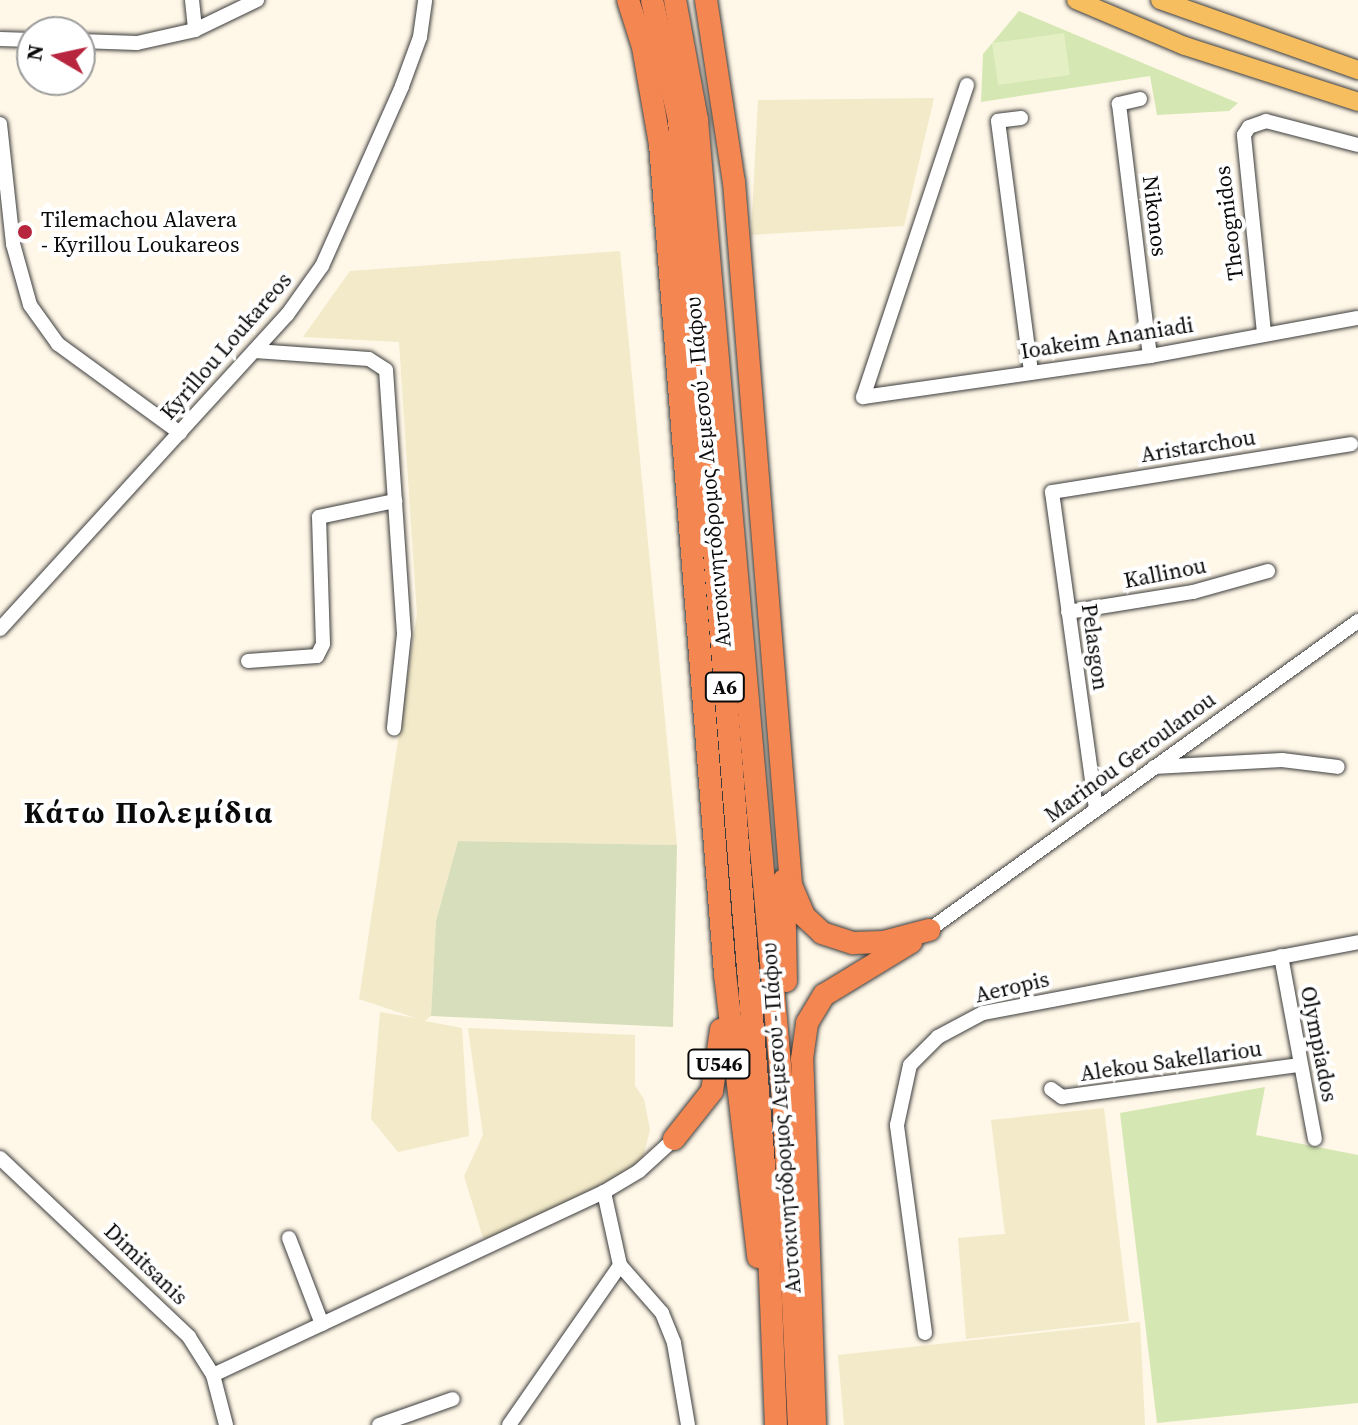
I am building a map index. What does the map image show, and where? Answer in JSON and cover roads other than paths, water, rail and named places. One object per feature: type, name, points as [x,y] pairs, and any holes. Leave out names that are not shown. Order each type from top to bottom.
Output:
[{"type":"highway","points":[[628,0],[643,47],[660,144],[725,974],[750,1209],[773,1345]]},
{"type":"highway","name":"Αυτοκινητόδρομος Λεμεσού - Πάφου","points":[[652,0],[672,29],[697,120],[784,1110],[799,1425]]},
{"type":"highway","name":"Αυτοκινητόδρομος Λεμεσού - Πάφου","points":[[675,0],[672,29],[766,1186],[776,1425]]},
{"type":"highway","points":[[706,0],[734,182],[791,885],[804,916],[822,933],[853,943],[884,942],[929,930]]},
{"type":"highway","points":[[782,803],[784,1110]]},
{"type":"highway","points":[[815,1425],[802,1059],[807,1023],[824,995],[851,974],[929,930]]},
{"type":"highway","name":"U546","points":[[674,1139],[712,1091],[725,974]]},
{"type":"main road","points":[[1076,0],[1185,46],[1358,102]]},
{"type":"main road","points":[[1160,0],[1358,70]]},
{"type":"street","points":[[192,0],[195,30]]},
{"type":"street","points":[[96,42],[137,43],[195,30],[257,0]]},
{"type":"street","name":"Kyrillou Loukareos","points":[[0,629],[255,351],[322,266],[402,86],[420,37],[425,0]]},
{"type":"street","name":"Ioakeim Ananiadi","points":[[967,85],[863,397],[1150,356],[1358,318]]},
{"type":"street","name":"Nikonos","points":[[1140,99],[1119,104],[1150,356]]},
{"type":"street","points":[[1021,118],[998,121],[1031,373]]},
{"type":"street","name":"Theognidos","points":[[1264,333],[1243,147],[1249,127],[1266,121],[1358,145]]},
{"type":"street","points":[[0,124],[13,244],[30,305],[58,344],[180,433]]},
{"type":"street","points":[[255,351],[380,362],[386,370],[404,634],[394,728]]},
{"type":"street","name":"Aristarchou","points":[[1052,492],[1351,444]]},
{"type":"street","name":"Pelasgon","points":[[1052,492],[1096,809]]},
{"type":"street","points":[[248,661],[317,656],[323,644],[319,517],[395,501]]},
{"type":"street","name":"Kallinou","points":[[1068,612],[1193,592],[1268,571]]},
{"type":"street","name":"Marinou Geroulanou","points":[[929,930],[1358,621]]},
{"type":"street","points":[[1154,767],[1282,760],[1338,767]]},
{"type":"street","name":"Aeropis","points":[[925,1333],[897,1125],[910,1065],[938,1037],[983,1013],[1358,942]]},
{"type":"street","name":"Olympiados","points":[[1281,956],[1315,1139]]},
{"type":"street","name":"Alekou Sakellariou","points":[[1051,1089],[1062,1097],[1300,1065]]},
{"type":"street","name":"U546","points":[[213,1375],[604,1192],[639,1171],[674,1139]]},
{"type":"street","name":"Dimitsanis","points":[[0,1158],[189,1337],[213,1375],[226,1425]]},
{"type":"street","points":[[604,1192],[620,1265],[662,1313],[674,1343],[688,1425]]},
{"type":"street","points":[[289,1238],[322,1324]]},
{"type":"street","points":[[509,1425],[620,1265]]},
{"type":"street","points":[[379,1425],[453,1399]]},
{"type":"place","name":"Tilemachou Alavera - Kyrillou Loukareos","points":[[25,232]]},
{"type":"district","name":"Κάτω Πολεμίδια","points":[[149,813]]}]
